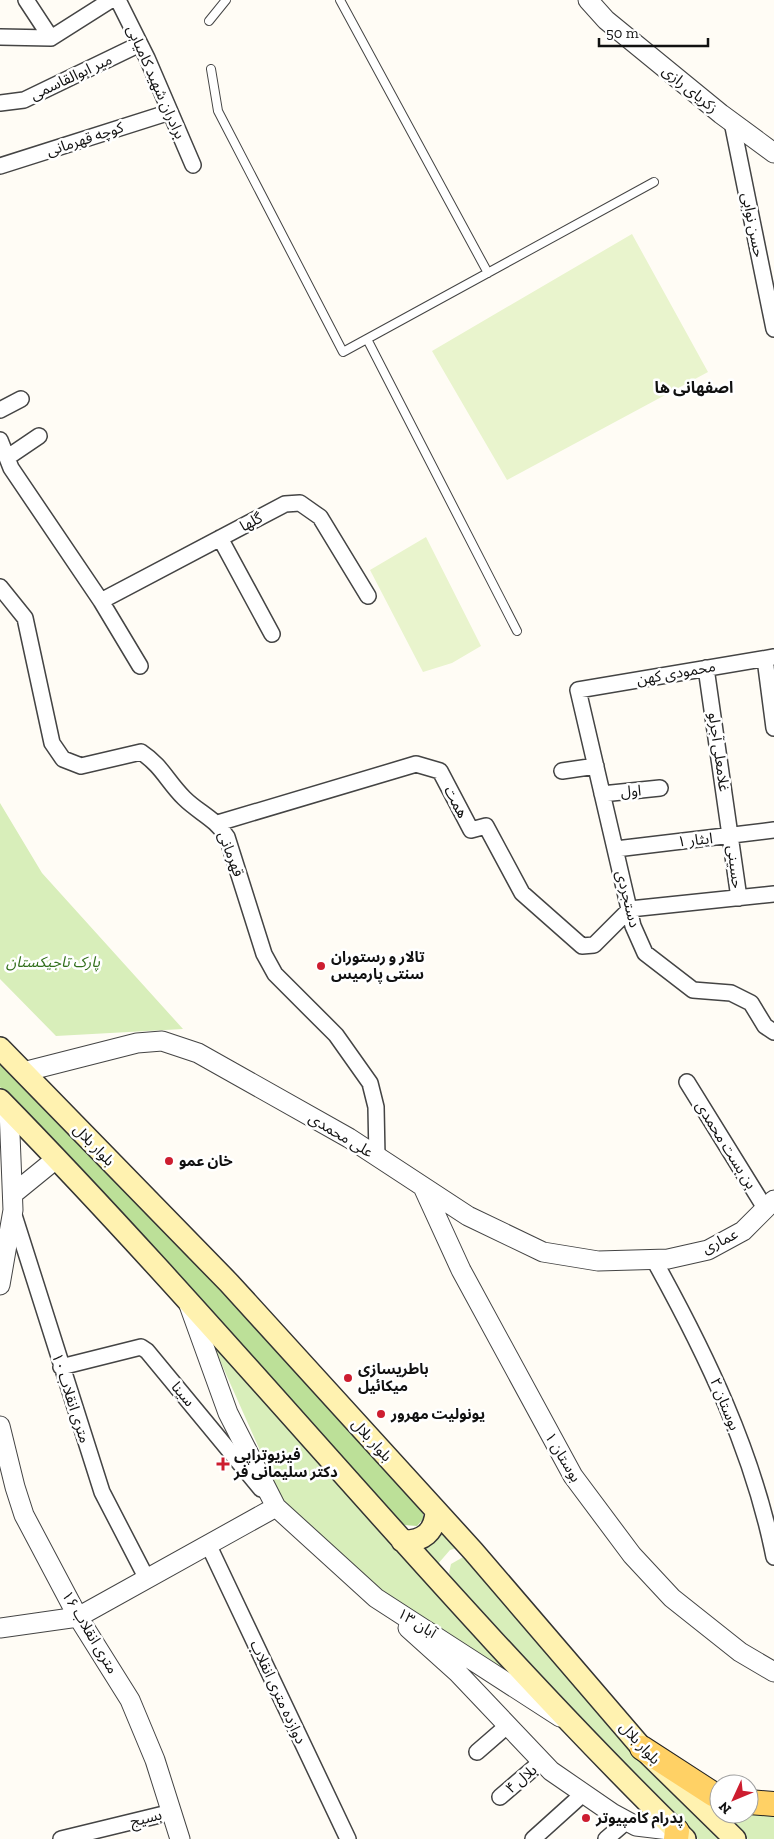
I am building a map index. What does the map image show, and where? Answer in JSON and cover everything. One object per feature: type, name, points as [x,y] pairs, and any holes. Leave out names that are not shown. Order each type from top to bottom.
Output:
[{"type":"main road","name":"بلوار بلال","points":[[0,1048],[228,1283],[436,1511],[642,1748],[735,1839]]},
{"type":"main road","points":[[4,1104],[186,1297],[402,1541],[676,1837]]},
{"type":"main road","points":[[402,1541],[413,1542],[423,1538],[431,1531],[436,1521],[436,1511]]},
{"type":"main road","points":[[642,1748],[709,1792]]},
{"type":"main road","points":[[759,1803],[774,1804]]},
{"type":"street","points":[[26,0],[51,38]]},
{"type":"street","points":[[0,37],[51,38],[111,0]]},
{"type":"street","name":"برادران شهید کامیابی","points":[[118,0],[140,44],[193,165]]},
{"type":"street","name":"زکریای رازی","points":[[588,0],[606,20],[732,122],[774,153]]},
{"type":"street","name":"میر ابوالقاسمی","points":[[0,103],[24,100],[140,44]]},
{"type":"street","name":"کوچه قهرمانی","points":[[0,166],[170,112]]},
{"type":"street","name":"حسن نوابی","points":[[732,122],[774,329]]},
{"type":"street","points":[[0,410],[21,399]]},
{"type":"street","points":[[6,466],[39,436]]},
{"type":"street","points":[[0,440],[6,466],[101,601],[140,666]]},
{"type":"street","name":"گلها","points":[[101,601],[285,504],[300,503],[320,517],[368,596]]},
{"type":"street","points":[[220,538],[272,634]]},
{"type":"street","name":"قهرمانی","points":[[0,587],[25,618],[52,743],[63,759],[80,766],[141,752],[156,762],[184,798],[218,823],[227,837],[264,954],[276,974],[336,1034],[370,1083],[376,1108],[377,1157]]},
{"type":"street","points":[[770,658],[774,728]]},
{"type":"street","name":"محمودی کهن","points":[[578,690],[770,658]]},
{"type":"street","name":"غلامعلی آجرلو","points":[[706,668],[732,836]]},
{"type":"street","name":"دستجردی","points":[[578,690],[633,926],[645,953],[693,990],[731,993],[750,1003],[765,1026],[774,1032]]},
{"type":"street","name":"همت","points":[[218,823],[416,764],[440,771],[471,830],[486,826],[522,893],[582,946],[594,945],[630,909]]},
{"type":"street","points":[[562,771],[596,766]]},
{"type":"street","name":"اول","points":[[602,794],[660,788]]},
{"type":"street","name":"۱ ایثار","points":[[616,849],[774,830]]},
{"type":"street","name":"حسینی","points":[[732,836],[739,898]]},
{"type":"street","points":[[630,909],[774,894]]},
{"type":"street","name":"علی محمدی","points":[[23,1072],[137,1043],[162,1041],[198,1053],[332,1128],[468,1216],[543,1252],[598,1261],[654,1260]]},
{"type":"street","name":"بن بست محمدی","points":[[688,1082],[770,1204]]},
{"type":"street","points":[[1,1277],[13,1202],[4,1104]]},
{"type":"street","points":[[13,1202],[56,1159]]},
{"type":"street","name":"بوستان ۱","points":[[423,1187],[461,1270],[573,1476],[632,1555],[672,1598],[740,1652],[774,1672]]},
{"type":"street","name":"۱۰ متری انقلاب","points":[[13,1202],[61,1367],[102,1492],[147,1579]]},
{"type":"street","name":"عماری","points":[[654,1260],[668,1260],[708,1250],[743,1231],[770,1204]]},
{"type":"street","name":"بوستان ۲","points":[[654,1260],[725,1399],[765,1513],[774,1557]]},
{"type":"street","name":"۱۳ آبان","points":[[186,1297],[228,1413],[276,1507],[376,1598],[465,1653],[509,1686],[570,1723]]},
{"type":"street","name":"سینا","points":[[61,1367],[141,1347],[147,1351],[276,1507]]},
{"type":"street","name":"۱۶ متری انقلاب","points":[[1,1434],[24,1515],[78,1617],[130,1700],[172,1812],[180,1839]]},
{"type":"street","points":[[0,1628],[78,1617],[276,1507]]},
{"type":"street","name":"دوازده متری انقلاب","points":[[208,1544],[348,1839]]},
{"type":"street","points":[[376,1598],[458,1673],[542,1761],[584,1793],[626,1821],[636,1826],[676,1837]]},
{"type":"street","points":[[477,1752],[507,1726]]},
{"type":"street","name":"بلال ۴","points":[[500,1797],[542,1761]]},
{"type":"street","points":[[533,1839],[584,1793]]},
{"type":"street","name":"بسیج","points":[[61,1839],[172,1812]]},
{"type":"street","points":[[606,1839],[626,1821]]},
{"type":"lane","points":[[209,21],[226,0]]},
{"type":"lane","points":[[340,0],[488,273]]},
{"type":"lane","points":[[211,69],[218,111],[343,352],[654,182]]},
{"type":"lane","points":[[367,339],[517,631]]},
{"type":"green space","points":[[632,234],[708,372],[507,480],[432,351]]},
{"type":"green space","points":[[426,537],[481,646],[452,663],[423,672],[370,570]]},
{"type":"green space","name":"پارک تاجیکستان","points":[[0,803],[42,873],[183,1029],[56,1036],[0,979]]},
{"type":"green space","points":[[0,1057],[256,1325],[423,1508],[423,1519],[417,1526],[404,1525],[0,1087]]},
{"type":"green space","points":[[206,1329],[533,1692],[381,1591],[282,1500]]},
{"type":"green space","points":[[438,1525],[460,1547],[450,1550],[437,1565],[419,1546]]},
{"type":"green space","points":[[465,1556],[709,1821],[709,1824],[712,1824],[726,1839],[698,1839],[578,1716],[453,1580],[449,1573],[451,1564]]},
{"type":"green space","points":[[759,1808],[774,1810],[774,1839],[748,1839],[732,1824],[759,1824]]},
{"type":"place","name":"تالار و رستوران سنتی پارمیس","points":[[321,966]]},
{"type":"place","name":"خان عمو","points":[[169,1161]]},
{"type":"place","name":"باطریسازی میکائیل","points":[[348,1378]]},
{"type":"place","name":"یونولیت مهرور","points":[[381,1414]]},
{"type":"place","name":"فیزیوتراپی دکتر سلیمانی فر","points":[[223,1464]]},
{"type":"place","name":"پدرام کامپیوتر","points":[[586,1818]]},
{"type":"district","name":"اصفهانی ها","points":[[694,387]]}]
